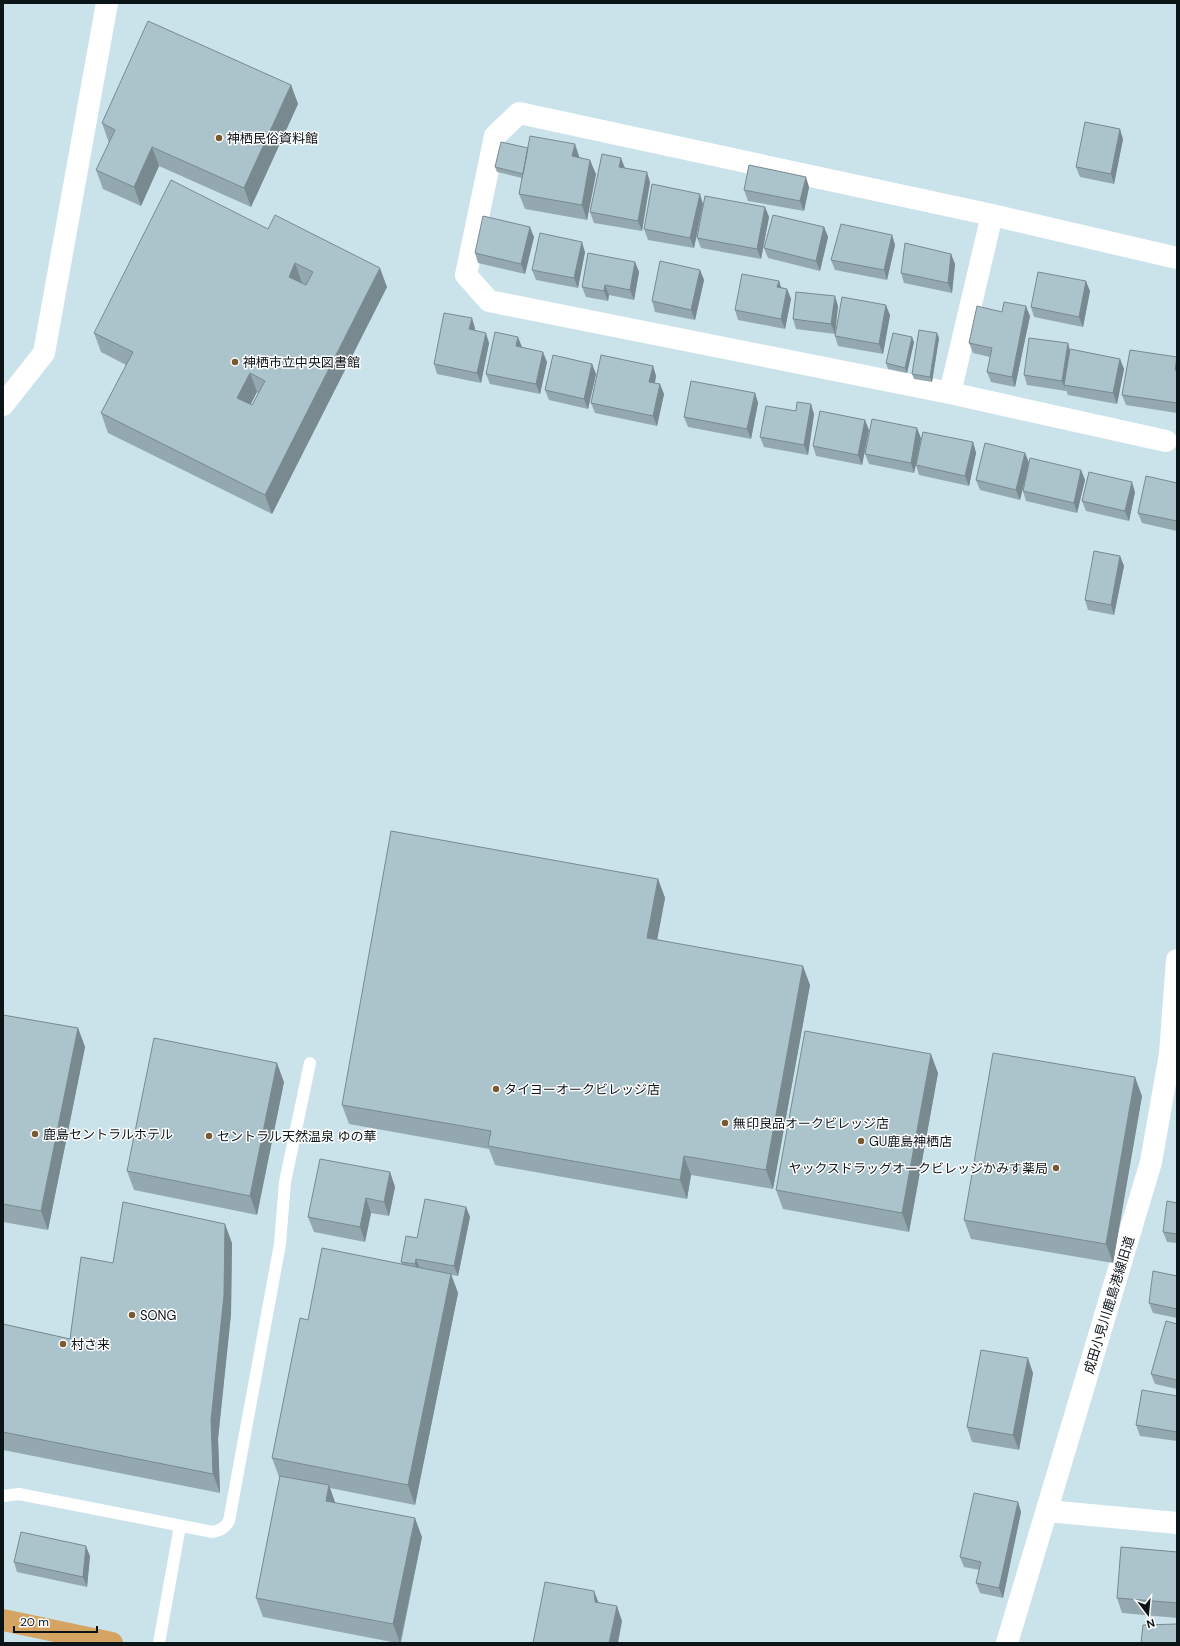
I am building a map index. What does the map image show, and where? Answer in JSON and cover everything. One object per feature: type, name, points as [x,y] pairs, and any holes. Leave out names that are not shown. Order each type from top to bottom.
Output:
[{"type":"highway","points":[[3,1620],[112,1643]]},
{"type":"street","points":[[3,405],[44,353],[107,3]]},
{"type":"street","points":[[1166,441],[950,393],[489,301],[466,275],[495,136],[520,112],[992,215],[1177,258]]},
{"type":"street","points":[[950,393],[992,215]]},
{"type":"street","name":"成田小見川鹿島港線旧道","points":[[1007,1643],[1048,1511],[1151,1162],[1170,1054],[1177,960]]},
{"type":"street","points":[[1048,1511],[1177,1523]]},
{"type":"lane","points":[[3,1496],[18,1494],[213,1532],[226,1527],[229,1520],[280,1244],[285,1182],[310,1063]]},
{"type":"lane","points":[[159,1643],[180,1526]]},
{"type":"building","points":[[148,21],[291,85],[244,188],[152,147],[134,187],[96,170],[115,130],[102,123]]},
{"type":"building","points":[[1085,122],[1120,129],[1111,174],[1076,167]]},
{"type":"building","points":[[530,136],[575,144],[572,156],[590,160],[582,205],[519,194]]},
{"type":"building","points":[[501,142],[528,148],[523,174],[495,167]]},
{"type":"building","points":[[602,154],[621,158],[619,167],[647,172],[638,221],[590,212]]},
{"type":"building","points":[[749,165],[806,177],[800,201],[744,190]]},
{"type":"building","name":"神栖市立中央図書館","points":[[171,180],[268,229],[275,215],[380,268],[265,495],[101,413],[133,352],[94,333]],"holes":[[[295,263],[313,272],[306,285],[289,277]],[[250,373],[265,381],[252,405],[237,398]]]},
{"type":"building","points":[[652,184],[700,194],[690,238],[644,229]]},
{"type":"building","points":[[705,196],[765,207],[757,249],[697,238]]},
{"type":"building","points":[[773,215],[824,227],[816,261],[764,248]]},
{"type":"building","points":[[483,216],[530,227],[521,264],[475,253]]},
{"type":"building","points":[[841,224],[892,235],[884,270],[831,260]]},
{"type":"building","points":[[540,233],[582,242],[574,278],[532,270]]},
{"type":"building","points":[[905,243],[951,254],[948,283],[901,273]]},
{"type":"building","points":[[588,253],[635,262],[630,290],[605,285],[604,291],[582,287]]},
{"type":"building","points":[[660,261],[700,270],[691,310],[652,301]]},
{"type":"building","points":[[1038,272],[1086,281],[1079,317],[1031,307]]},
{"type":"building","points":[[742,274],[779,281],[777,287],[787,289],[781,319],[735,310]]},
{"type":"building","points":[[796,292],[835,296],[831,324],[793,319]]},
{"type":"building","points":[[842,297],[886,305],[879,344],[835,336]]},
{"type":"building","points":[[1004,302],[1026,306],[1012,377],[987,372],[992,348],[969,343],[977,306],[1002,312]]},
{"type":"building","points":[[444,313],[472,318],[469,329],[486,333],[477,373],[434,364]]},
{"type":"building","points":[[919,330],[937,333],[930,377],[912,374]]},
{"type":"building","points":[[495,332],[518,337],[516,346],[543,352],[536,384],[486,374]]},
{"type":"building","points":[[893,333],[912,337],[905,368],[886,363]]},
{"type":"building","points":[[1029,338],[1068,343],[1062,381],[1024,375]]},
{"type":"building","points":[[1070,349],[1120,359],[1113,393],[1064,385]]},
{"type":"building","points":[[1130,350],[1177,357],[1175,370],[1177,370],[1177,403],[1122,395]]},
{"type":"building","points":[[553,355],[592,364],[584,399],[545,390]]},
{"type":"building","points":[[601,355],[653,366],[649,382],[660,384],[653,416],[591,403]]},
{"type":"building","points":[[691,381],[755,393],[747,429],[684,417]]},
{"type":"building","points":[[797,402],[811,404],[804,445],[760,437],[766,406],[796,411]]},
{"type":"building","points":[[820,411],[865,420],[858,455],[813,446]]},
{"type":"building","points":[[872,419],[917,428],[911,463],[865,454]]},
{"type":"building","points":[[923,432],[973,442],[965,476],[916,465]]},
{"type":"building","points":[[985,443],[1025,453],[1016,490],[976,480]]},
{"type":"building","points":[[1030,458],[1081,470],[1074,503],[1023,491]]},
{"type":"building","points":[[1089,472],[1132,482],[1125,511],[1082,501]]},
{"type":"building","points":[[1146,476],[1177,483],[1177,521],[1138,513]]},
{"type":"building","points":[[1094,551],[1120,556],[1111,605],[1085,600]]},
{"type":"building","points":[[391,831],[658,879],[647,938],[803,966],[766,1170],[684,1156],[680,1180],[488,1146],[491,1131],[342,1105]]},
{"type":"building","name":"鹿島セントラルホテル","points":[[3,1015],[78,1028],[41,1211],[3,1204]]},
{"type":"building","name":"GU鹿島神栖店","points":[[805,1031],[931,1054],[902,1213],[776,1190]]},
{"type":"building","name":"セントラル天然温泉 ゆの華","points":[[154,1038],[277,1063],[250,1196],[127,1171]]},
{"type":"building","name":"ヤックスドラッグオークビレッジかみす薬局","points":[[993,1053],[1135,1077],[1106,1244],[964,1220]]},
{"type":"building","points":[[320,1159],[390,1172],[384,1202],[366,1198],[360,1227],[308,1217]]},
{"type":"building","points":[[425,1199],[466,1207],[454,1266],[416,1259],[415,1264],[401,1262],[406,1236],[417,1238]]},
{"type":"building","points":[[1167,1201],[1177,1203],[1177,1234],[1163,1232]]},
{"type":"building","points":[[123,1202],[225,1224],[224,1295],[211,1420],[213,1474],[3,1432],[3,1324],[70,1339],[81,1257],[113,1263]]},
{"type":"building","points":[[322,1248],[451,1274],[408,1485],[272,1458],[300,1318],[308,1320]]},
{"type":"building","points":[[1153,1271],[1177,1276],[1177,1309],[1149,1303]]},
{"type":"building","points":[[1166,1321],[1177,1324],[1177,1380],[1151,1374]]},
{"type":"building","points":[[981,1350],[1028,1358],[1013,1435],[967,1427]]},
{"type":"building","points":[[1142,1390],[1177,1396],[1177,1432],[1136,1425]]},
{"type":"building","points":[[280,1476],[329,1485],[326,1501],[415,1518],[393,1624],[256,1598]]},
{"type":"building","points":[[974,1493],[1018,1502],[999,1588],[976,1583],[981,1562],[960,1557]]},
{"type":"building","points":[[21,1532],[86,1546],[83,1577],[14,1562]]},
{"type":"building","points":[[1121,1547],[1177,1552],[1177,1603],[1117,1598]]},
{"type":"building","points":[[545,1582],[594,1591],[595,1602],[617,1606],[609,1643],[533,1643]]},
{"type":"building","points":[[1177,1624],[1177,1643],[1141,1643],[1143,1625]]},
{"type":"place","name":"神栖民俗資料館","points":[[219,138]]},
{"type":"place","name":"神栖市立中央図書館","points":[[235,362]]},
{"type":"place","name":"タイヨーオークビレッジ店","points":[[496,1089]]},
{"type":"place","name":"無印良品オークビレッジ店","points":[[725,1123]]},
{"type":"place","name":"鹿島セントラルホテル","points":[[35,1134]]},
{"type":"place","name":"セントラル天然温泉 ゆの華","points":[[209,1136]]},
{"type":"place","name":"GU鹿島神栖店","points":[[861,1141]]},
{"type":"place","name":"ヤックスドラッグオークビレッジかみす薬局","points":[[1056,1168]]},
{"type":"place","name":"SONG","points":[[132,1315]]},
{"type":"place","name":"村さ来","points":[[63,1344]]}]
